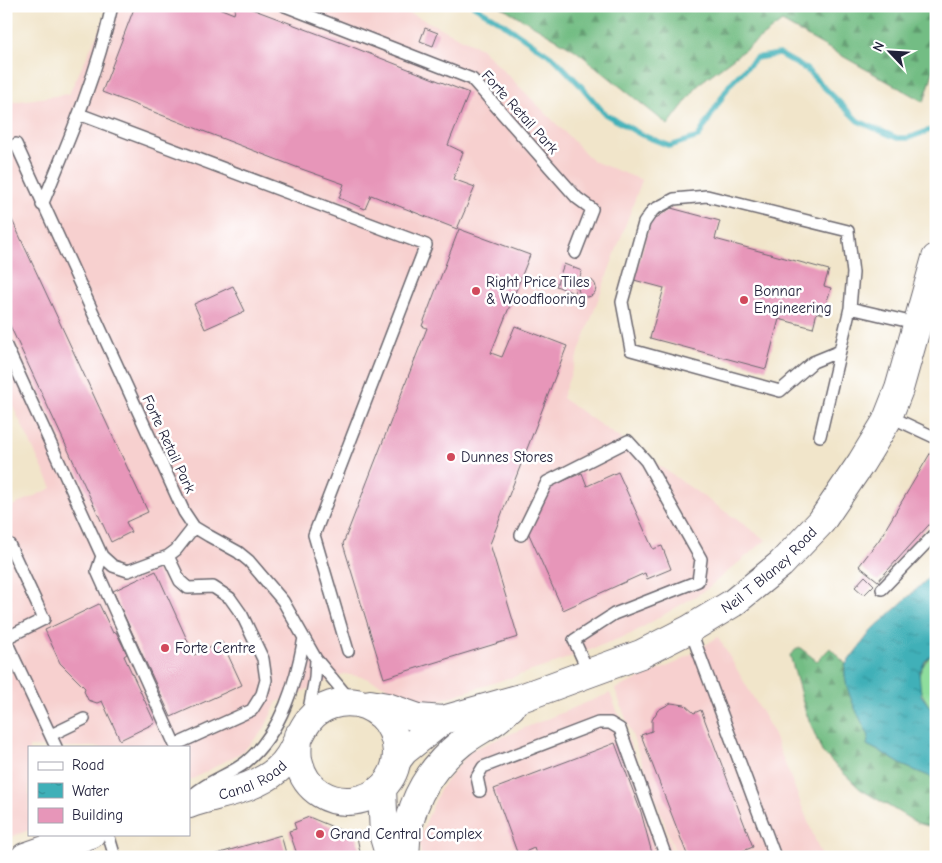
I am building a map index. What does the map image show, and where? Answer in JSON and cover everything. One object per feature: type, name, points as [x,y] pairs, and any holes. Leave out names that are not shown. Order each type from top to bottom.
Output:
[{"type":"main road","name":"Neil T Blaney Road","points":[[396,760],[443,720],[521,698],[641,654],[690,629],[734,603],[774,570],[821,522],[861,463],[888,416],[899,389],[936,258]]},
{"type":"main road","points":[[405,857],[408,824],[415,801],[427,780],[453,750],[496,720],[521,698]]},
{"type":"main road","points":[[340,702],[358,703],[375,711],[384,718],[392,730],[396,743],[396,760],[392,773],[382,788],[361,800],[350,802],[336,801],[324,796],[312,787],[303,775],[298,762],[302,730],[316,713],[340,702]]},
{"type":"main road","name":"Neil T Blaney Road","points":[[358,703],[387,706],[412,716],[443,720]]},
{"type":"main road","name":"Canal Road","points":[[190,804],[249,786],[265,779],[288,760],[302,730]]},
{"type":"main road","points":[[382,788],[384,837],[390,857]]},
{"type":"main road","points":[[38,854],[86,836]]},
{"type":"lane","points":[[42,205],[79,114],[104,40],[112,6]]},
{"type":"lane","name":"Forte Retail Park","points":[[285,6],[472,79],[577,198],[592,209],[574,253]]},
{"type":"lane","points":[[79,114],[426,245],[314,535],[348,652]]},
{"type":"lane","name":"Forte Retail Park","points":[[16,144],[42,205],[184,512],[194,527],[238,552],[249,561],[283,601],[316,659],[358,703]]},
{"type":"lane","points":[[820,436],[840,351],[850,308],[853,273],[848,231],[707,196],[674,199],[653,210],[644,223],[622,302],[631,350],[780,391],[813,362],[840,351]]},
{"type":"lane","points":[[850,308],[918,324]]},
{"type":"lane","points":[[6,346],[102,556],[113,566],[128,571],[168,556],[176,550],[194,527]]},
{"type":"lane","points":[[888,416],[936,438]]},
{"type":"lane","points":[[521,535],[547,482],[628,442],[646,461],[701,559],[698,581],[614,614],[574,640],[589,673]]},
{"type":"lane","points":[[882,589],[936,533]]},
{"type":"lane","points":[[9,544],[44,619],[6,639],[56,746]]},
{"type":"lane","points":[[102,556],[97,571],[175,745],[252,710],[262,694],[266,680],[263,659],[242,615],[230,598],[213,587],[188,588],[180,582],[168,556]]},
{"type":"lane","points":[[690,629],[776,857]]},
{"type":"lane","points":[[190,797],[202,786],[246,762],[262,746],[288,699],[297,673],[304,638]]},
{"type":"lane","points":[[302,730],[315,678],[316,659]]},
{"type":"lane","points":[[51,735],[84,719]]},
{"type":"lane","points":[[480,791],[477,777],[483,767],[598,723],[610,723],[620,729],[666,857]]},
{"type":"lane","points":[[109,836],[115,857]]},
{"type":"shaded area","points":[[111,6],[391,6],[414,15],[481,48],[593,161],[642,180],[562,398],[766,540],[704,591],[631,634],[544,667],[434,702],[403,700],[385,686],[363,677],[344,674],[277,702],[263,731],[242,752],[190,780],[190,746],[28,746],[28,830],[6,839],[6,509],[52,488],[6,392],[6,103],[69,94]]},
{"type":"shaded area","points":[[718,637],[771,728],[822,857],[677,857],[615,689],[678,662]]},
{"type":"shaded area","points":[[610,693],[675,857],[421,857],[419,838],[440,789],[471,750]]},
{"type":"green space","points":[[500,6],[936,6],[936,62],[924,102],[782,22],[700,83],[668,125],[575,50]]},
{"type":"green space","points":[[799,647],[817,661],[830,648],[846,664],[845,672],[848,691],[869,736],[867,745],[902,765],[936,779],[936,828],[917,823],[860,789],[822,752],[805,710],[790,655]]},
{"type":"green space","points":[[936,650],[936,715],[920,689],[919,675],[922,667]]},
{"type":"water","points":[[936,570],[936,650],[925,661],[919,673],[921,695],[936,715],[936,779],[902,765],[867,745],[869,736],[848,691],[845,672],[846,664],[872,630]]},
{"type":"building","points":[[135,6],[214,6],[234,14],[236,6],[244,6],[469,93],[448,145],[463,152],[453,179],[475,187],[457,229],[371,195],[365,209],[339,198],[344,184],[102,92]]},
{"type":"building","points":[[425,28],[438,33],[433,46],[420,41]]},
{"type":"building","points":[[6,207],[148,512],[126,522],[131,532],[111,542],[6,317]]},
{"type":"building","name":"Bonnar Engineering","points":[[671,208],[720,221],[715,239],[829,270],[824,286],[831,288],[823,314],[817,312],[813,328],[779,319],[766,369],[650,338],[664,288],[634,280],[650,222]]},
{"type":"building","name":"Dunnes Stores","points":[[459,229],[530,255],[491,353],[502,357],[515,326],[567,346],[490,544],[518,637],[384,678],[343,544],[427,328],[422,326]]},
{"type":"building","points":[[564,264],[582,271],[574,293],[556,286]]},
{"type":"building","points":[[587,279],[593,282],[596,288],[593,294],[587,297],[581,294],[578,288],[581,282]]},
{"type":"building","points":[[233,286],[245,311],[205,329],[194,304]]},
{"type":"building","points":[[931,452],[936,455],[936,517],[878,581],[859,566],[879,540]]},
{"type":"building","points":[[618,472],[653,549],[662,546],[671,569],[647,579],[645,573],[563,610],[528,532],[549,487],[582,473],[587,486]]},
{"type":"building","name":"Forte Centre","points":[[156,571],[194,655],[222,642],[242,685],[171,717],[113,591]]},
{"type":"building","points":[[865,576],[874,585],[864,595],[855,587]]},
{"type":"building","points":[[99,604],[113,633],[116,632],[127,654],[124,656],[155,723],[120,740],[102,701],[97,703],[88,700],[84,691],[85,688],[60,663],[45,630]]},
{"type":"building","points":[[671,703],[685,705],[694,713],[701,710],[753,847],[728,857],[688,857],[641,735],[652,731],[652,720],[658,710]]},
{"type":"building","points":[[615,743],[641,812],[653,857],[537,857],[534,848],[518,855],[494,789]]},
{"type":"building","points":[[6,773],[10,783],[6,785]]},
{"type":"building","name":"Grand Central Complex","points":[[309,817],[357,837],[361,857],[298,857],[289,831],[296,829],[294,823]]},
{"type":"building","points":[[281,835],[287,857],[210,857],[210,856]]},
{"type":"waterway","points":[[474,6],[555,59],[605,114],[642,135],[670,146],[698,137],[730,84],[756,58],[779,54],[806,69],[858,121],[897,138],[908,138],[936,128]]},
{"type":"place","name":"Right Price Tiles & Woodflooring","points":[[476,291]]},
{"type":"place","name":"Bonnar Engineering","points":[[744,300]]},
{"type":"place","name":"Dunnes Stores","points":[[451,457]]},
{"type":"place","name":"Forte Centre","points":[[165,648]]},
{"type":"place","name":"Grand Central Complex","points":[[320,834]]}]
